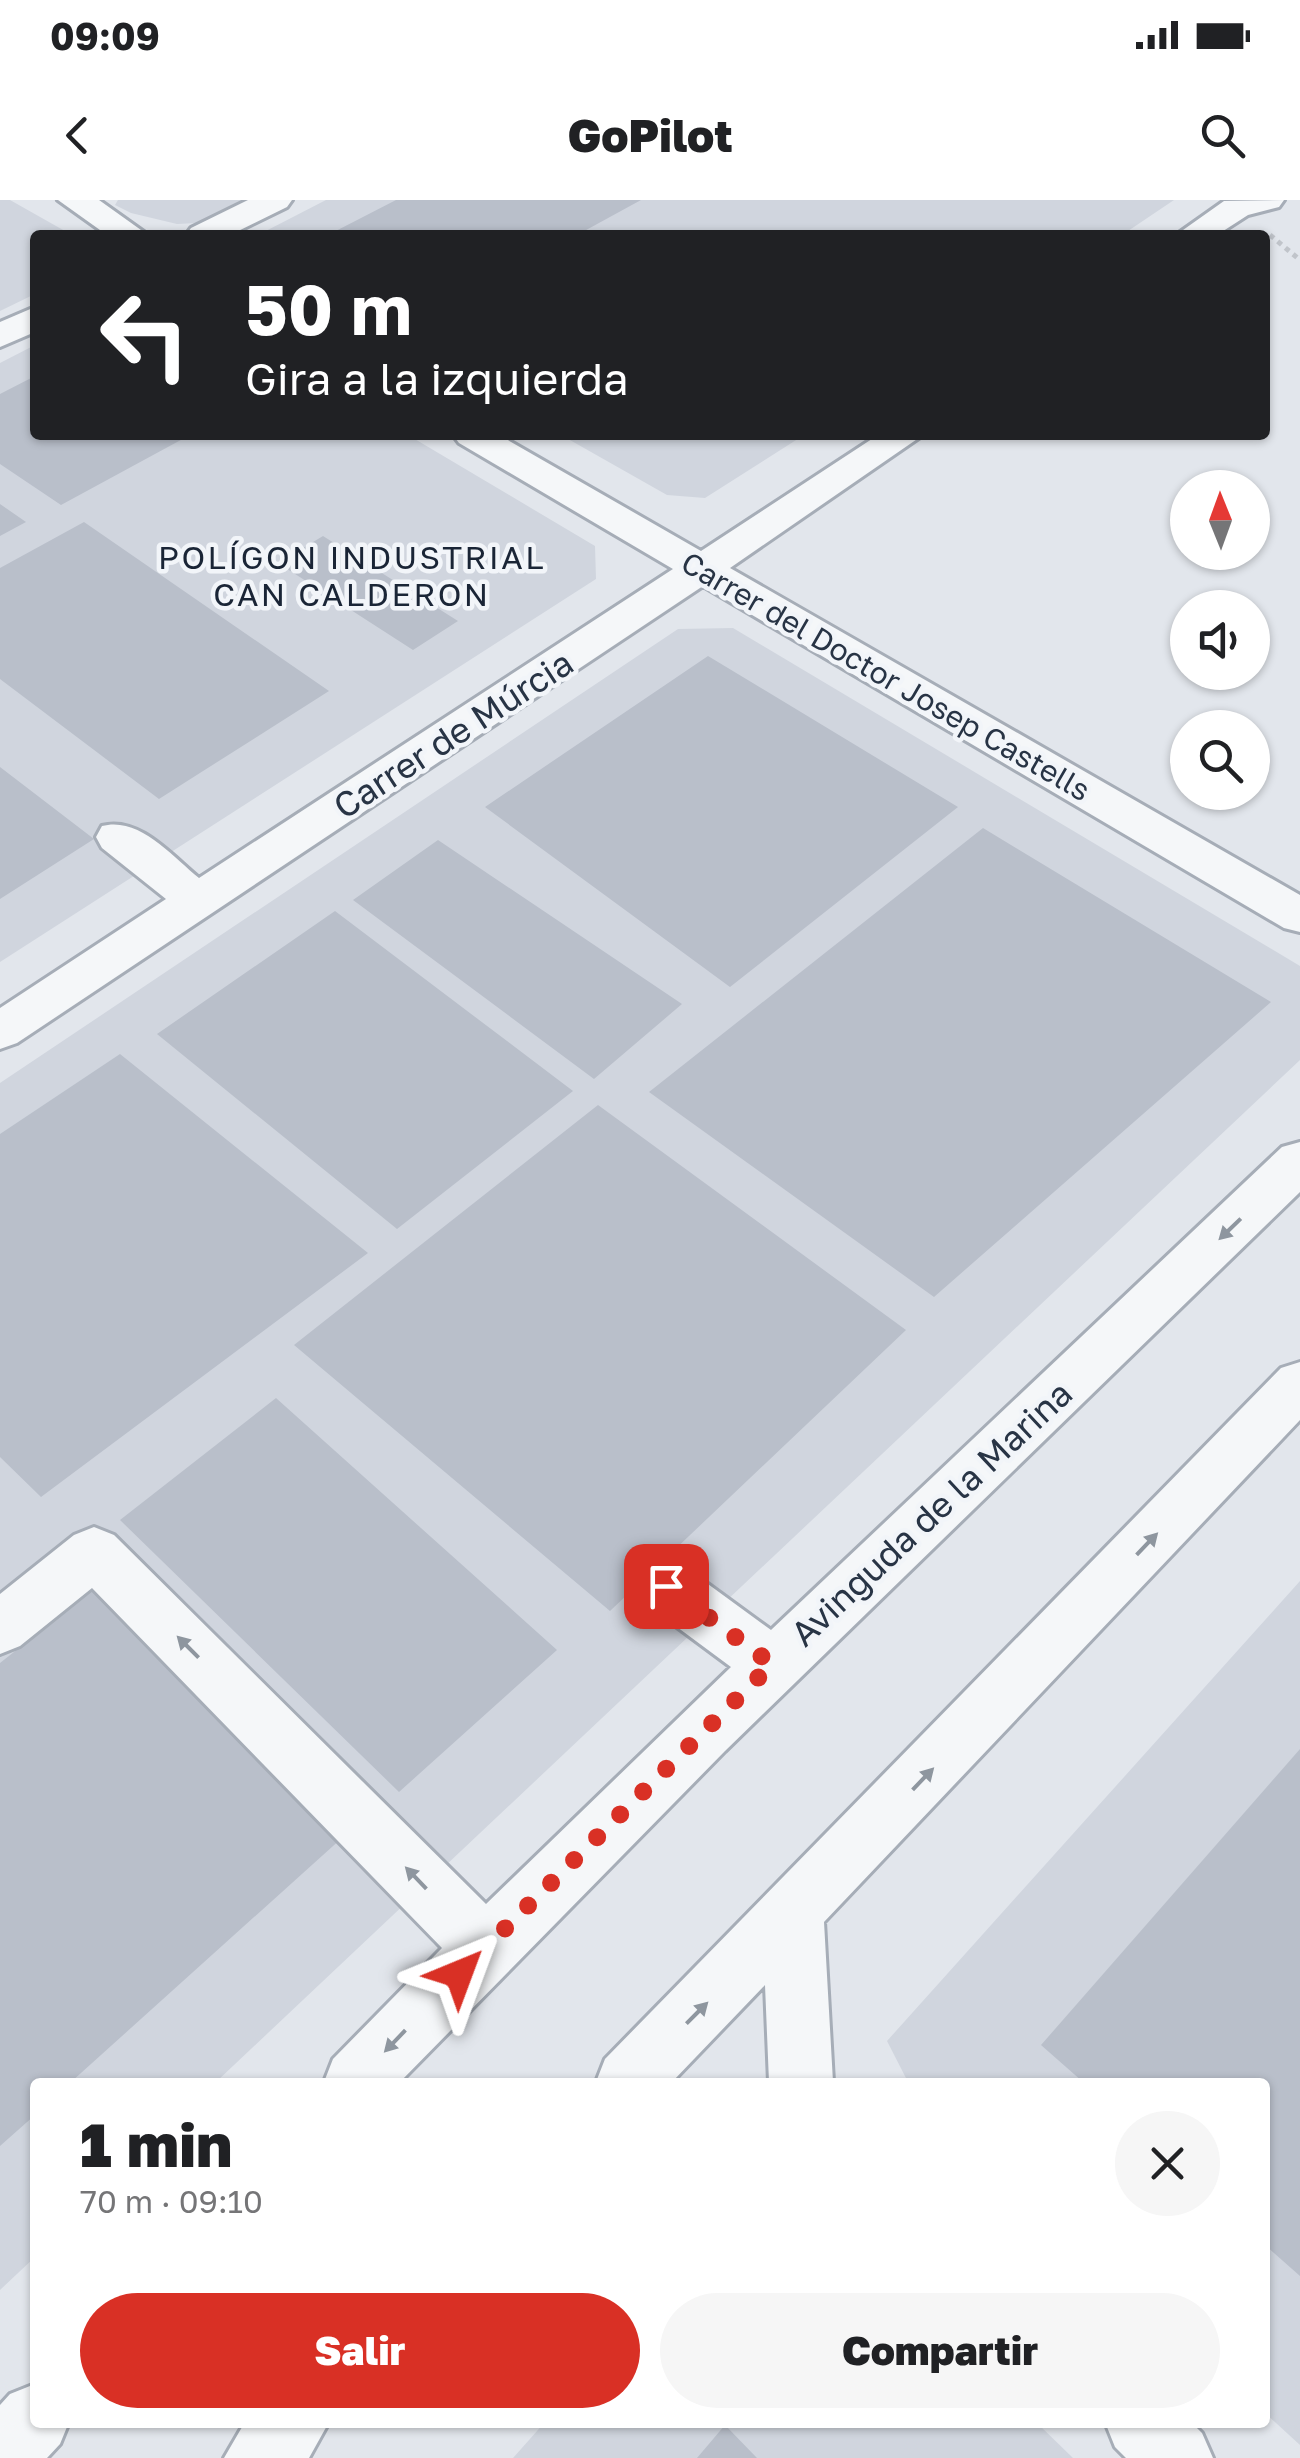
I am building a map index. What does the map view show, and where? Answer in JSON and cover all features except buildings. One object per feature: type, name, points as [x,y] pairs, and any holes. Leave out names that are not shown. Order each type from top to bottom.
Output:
[{"type":"street","points":[[75,200],[124,230]]},
{"type":"street","points":[[213,230],[274,200]]},
{"type":"street","points":[[1202,230],[1236,208],[1270,200],[1300,222]]},
{"type":"street","points":[[0,336],[30,321]]},
{"type":"street","name":"Carrer del Doctor Josep Castells","points":[[481,440],[1300,916]]},
{"type":"street","name":"Carrer de Múrcia","points":[[0,1031],[897,440]]},
{"type":"street","points":[[118,837],[198,901]]},
{"type":"street","name":"Avinguda de la Marina","points":[[360,2078],[485,1947],[772,1664],[1300,1161]]},
{"type":"street","points":[[632,2078],[794,1915],[1300,1384]]},
{"type":"street","points":[[0,1628],[94,1552],[485,1947]]},
{"type":"street","points":[[666,1586],[772,1664]]},
{"type":"street","points":[[794,1915],[801,2078]]},
{"type":"street","points":[[0,2456],[30,2424]]},
{"type":"street","points":[[260,2458],[288,2428]]},
{"type":"street","points":[[1146,2428],[1177,2458]]},
{"type":"shaded area","points":[[0,200],[10,200],[63,230],[30,230],[30,296],[0,311]]},
{"type":"shaded area","points":[[118,200],[255,200],[216,222],[177,224],[131,213],[115,205]]},
{"type":"shaded area","points":[[326,200],[1174,200],[1129,230],[268,230]]},
{"type":"shaded area","points":[[30,348],[30,440],[416,440],[595,546],[596,579],[0,962],[0,363]]},
{"type":"shaded area","points":[[570,440],[796,440],[705,498],[667,495]]},
{"type":"shaded area","points":[[733,628],[1300,966],[1300,1060],[220,2078],[30,2078],[30,2262],[0,2290],[0,1083],[678,629]]},
{"type":"shaded area","points":[[1300,1581],[1300,2445],[1270,2418],[1270,2078],[906,2078],[887,2041]]},
{"type":"shaded area","points":[[540,2428],[1042,2428],[1073,2458],[513,2458]]},
{"type":"district","name":"POLÍGON INDUSTRIAL CAN CALDERON","points":[[352,576]]},
{"type":"route","points":[[459,1974],[772,1664],[666,1586]]}]
